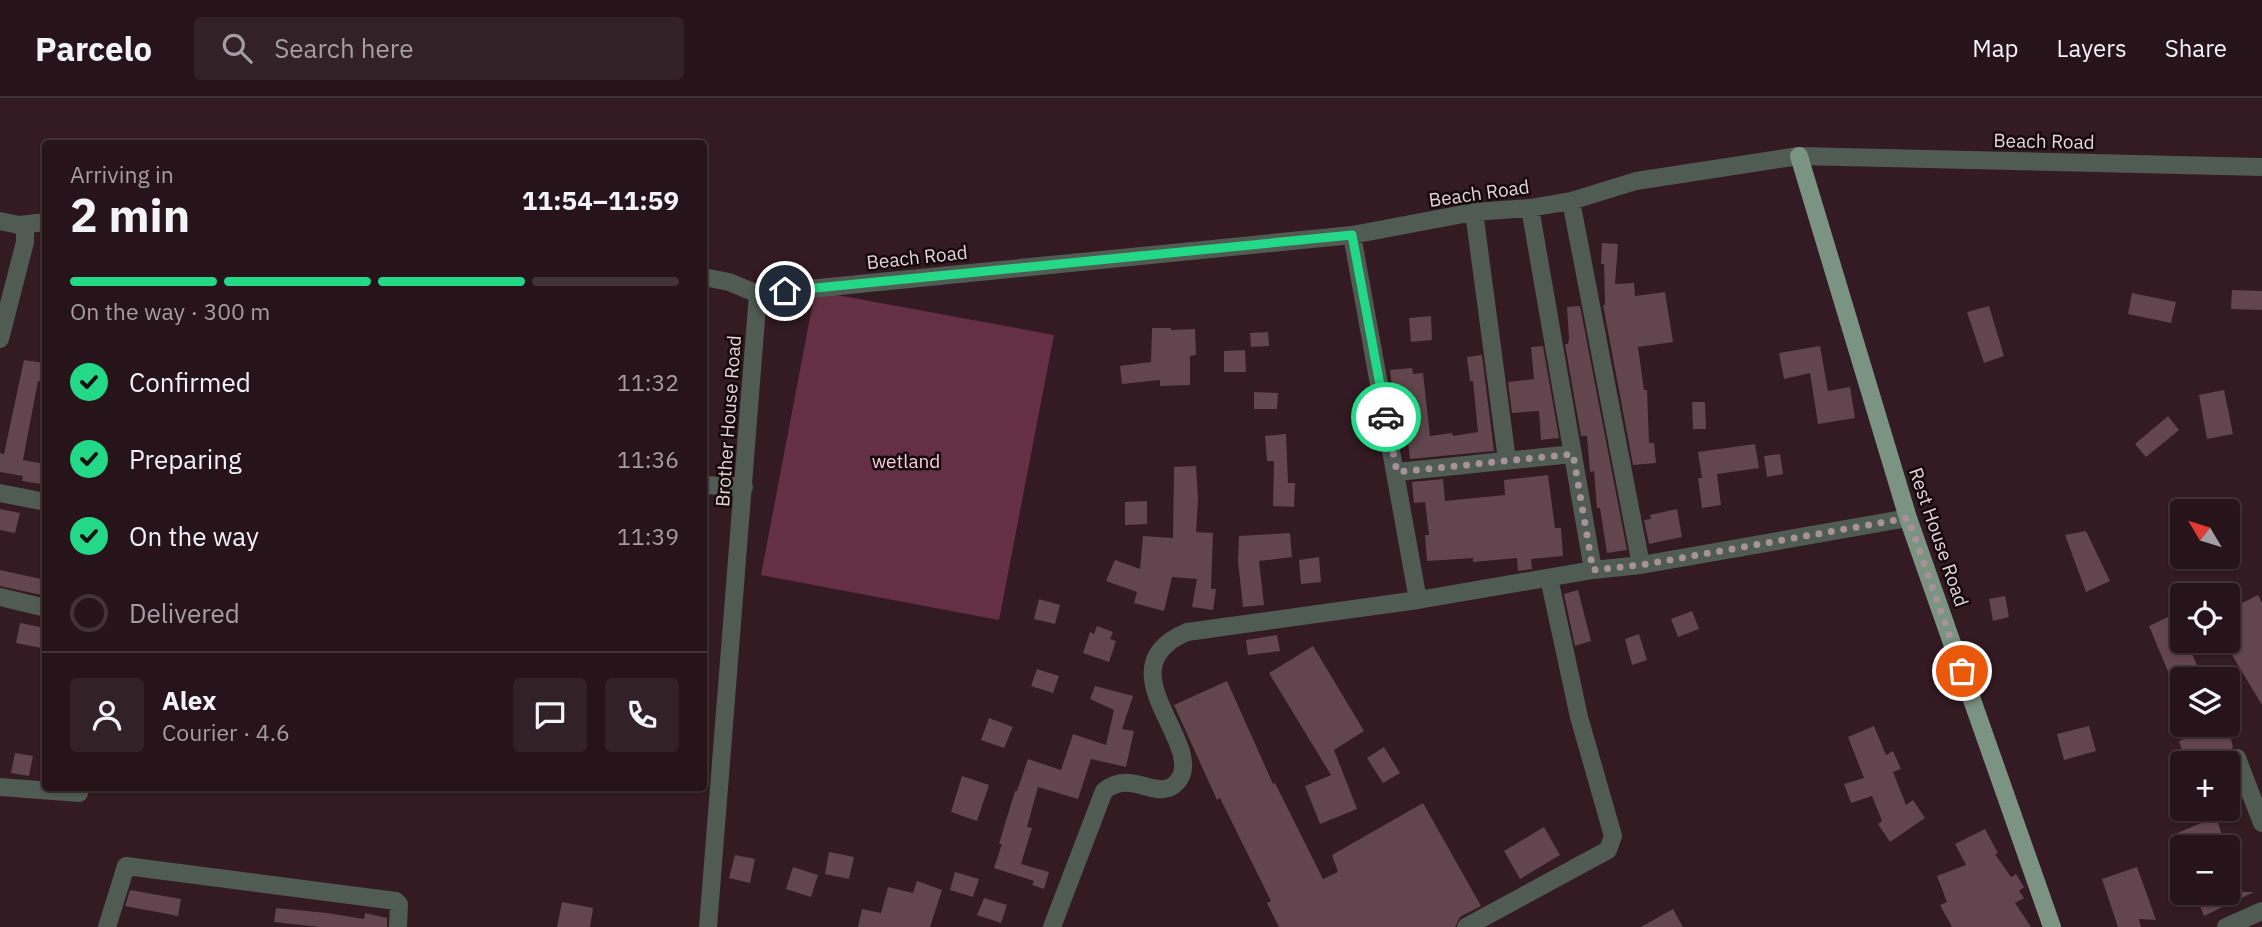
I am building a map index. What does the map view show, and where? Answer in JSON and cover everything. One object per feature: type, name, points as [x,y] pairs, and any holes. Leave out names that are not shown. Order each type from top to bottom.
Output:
[{"type":"main road","name":"Rest House Road","points":[[1799,156],[1908,518],[2052,927]]},
{"type":"street","name":"Beach Road","points":[[707,278],[729,282],[758,294],[1352,235],[1474,212],[1530,208],[1571,201],[1636,181],[1799,156],[2262,167]]},
{"type":"street","points":[[1571,201],[1641,565]]},
{"type":"street","points":[[1530,208],[1593,570]]},
{"type":"street","points":[[1474,212],[1507,460]]},
{"type":"street","points":[[0,221],[19,225],[42,222]]},
{"type":"street","points":[[0,339],[24,242],[25,232],[19,225]]},
{"type":"street","points":[[1352,235],[1397,472],[1418,600]]},
{"type":"street","name":"Brother House Road","points":[[708,927],[758,294]]},
{"type":"street","points":[[1397,472],[1573,454]]},
{"type":"street","points":[[707,485],[744,487]]},
{"type":"street","points":[[0,493],[42,501]]},
{"type":"street","points":[[1052,927],[1104,791],[1121,782],[1157,790],[1165,789],[1176,784],[1183,773],[1181,752],[1153,682],[1154,665],[1161,650],[1174,638],[1187,632],[1641,565],[1908,518]]},
{"type":"street","points":[[1466,927],[1608,850],[1613,836],[1579,717],[1549,578]]},
{"type":"street","points":[[0,597],[42,607]]},
{"type":"street","points":[[2240,766],[2262,823]]},
{"type":"street","points":[[0,787],[42,790]]},
{"type":"street","points":[[53,791],[79,793]]},
{"type":"street","points":[[107,927],[126,866],[396,901],[400,904],[398,927]]},
{"type":"street","points":[[2226,927],[2262,911]]},
{"type":"green space","name":"wetland","points":[[815,291],[1054,335],[999,620],[761,575]]},
{"type":"building","points":[[1602,243],[1618,244],[1615,284],[1634,283],[1635,296],[1665,292],[1673,342],[1638,347],[1644,390],[1647,390],[1649,443],[1654,443],[1656,463],[1633,465],[1603,305]]},
{"type":"building","points":[[2232,290],[2262,291],[2262,310],[2231,309]]},
{"type":"building","points":[[2132,293],[2176,302],[2171,323],[2128,314]]},
{"type":"building","points":[[1580,306],[1627,550],[1607,553],[1600,508],[1597,508],[1594,471],[1590,472],[1587,436],[1581,436],[1565,344],[1568,344],[1569,338],[1567,307]]},
{"type":"building","points":[[1989,306],[2004,356],[1984,363],[1967,312]]},
{"type":"building","points":[[1431,316],[1432,340],[1411,342],[1409,318]]},
{"type":"building","points":[[1152,328],[1195,329],[1196,355],[1190,356],[1190,385],[1160,386],[1160,380],[1122,384],[1120,366],[1151,362]]},
{"type":"building","points":[[1268,332],[1269,346],[1251,347],[1250,333]]},
{"type":"building","points":[[1543,346],[1559,438],[1541,440],[1539,411],[1512,413],[1508,382],[1534,379],[1531,347]]},
{"type":"building","points":[[1820,346],[1828,391],[1850,387],[1855,418],[1818,424],[1810,373],[1784,379],[1779,353]]},
{"type":"building","points":[[1245,350],[1246,372],[1224,372],[1224,351]]},
{"type":"building","points":[[1482,355],[1494,451],[1410,459],[1406,426],[1401,426],[1398,397],[1393,397],[1390,370],[1412,368],[1413,374],[1423,373],[1430,436],[1478,432],[1473,381],[1470,381],[1467,357]]},
{"type":"building","points":[[24,360],[42,363],[41,382],[38,381],[23,460],[42,463],[41,484],[22,481],[23,476],[0,472],[0,453],[4,454]]},
{"type":"building","points":[[2224,390],[2233,434],[2207,439],[2199,395]]},
{"type":"building","points":[[1254,392],[1278,393],[1277,409],[1254,409]]},
{"type":"building","points":[[1692,402],[1705,402],[1706,429],[1693,429]]},
{"type":"building","points":[[2168,416],[2179,430],[2146,457],[2135,444]]},
{"type":"building","points":[[1286,434],[1288,483],[1295,483],[1294,507],[1273,506],[1274,461],[1267,461],[1265,436]]},
{"type":"building","points":[[1755,444],[1759,468],[1717,474],[1721,505],[1702,508],[1698,478],[1702,478],[1698,452]]},
{"type":"building","points":[[1780,454],[1783,474],[1767,477],[1764,456]]},
{"type":"building","points":[[1196,466],[1196,532],[1213,533],[1211,589],[1216,589],[1213,610],[1192,607],[1197,579],[1172,577],[1164,611],[1134,603],[1137,592],[1106,581],[1115,560],[1140,569],[1143,536],[1173,538],[1174,467]]},
{"type":"building","points":[[1548,475],[1555,528],[1561,528],[1563,556],[1531,559],[1532,569],[1518,571],[1517,558],[1473,562],[1473,558],[1427,561],[1425,535],[1429,535],[1425,502],[1414,503],[1412,482],[1443,479],[1445,501],[1505,495],[1504,480]]},
{"type":"building","points":[[1147,501],[1147,524],[1125,525],[1125,502]]},
{"type":"building","points":[[0,509],[20,513],[15,533],[0,530]]},
{"type":"building","points":[[1677,509],[1682,537],[1649,544],[1644,520],[1651,519],[1650,515]]},
{"type":"building","points":[[2086,531],[2110,581],[2086,592],[2065,535]]},
{"type":"building","points":[[1290,533],[1292,557],[1259,561],[1264,605],[1243,607],[1238,561],[1239,536]]},
{"type":"building","points":[[1319,557],[1321,582],[1301,584],[1299,560]]},
{"type":"building","points":[[0,570],[42,579],[42,595],[0,586]]},
{"type":"building","points":[[1578,590],[1591,641],[1575,646],[1564,594]]},
{"type":"building","points":[[2258,595],[2262,603],[2262,705],[2231,653],[2240,653],[2240,604]]},
{"type":"building","points":[[2005,596],[2009,617],[1993,621],[1989,599]]},
{"type":"building","points":[[1039,599],[1060,605],[1055,624],[1034,619]]},
{"type":"building","points":[[1692,611],[1699,629],[1678,637],[1671,619]]},
{"type":"building","points":[[2170,616],[2170,653],[2192,653],[2198,667],[2170,667],[2170,676],[2149,626]]},
{"type":"building","points":[[20,623],[42,627],[42,648],[16,643]]},
{"type":"building","points":[[1097,626],[1113,632],[1110,639],[1116,641],[1109,662],[1083,653],[1090,632],[1094,634]]},
{"type":"building","points":[[1639,634],[1647,660],[1632,665],[1625,639]]},
{"type":"building","points":[[1277,635],[1280,651],[1248,655],[1246,640]]},
{"type":"building","points":[[1313,646],[1364,731],[1334,750],[1357,809],[1320,824],[1305,786],[1331,775],[1269,673]]},
{"type":"building","points":[[1037,669],[1059,676],[1053,693],[1031,686]]},
{"type":"building","points":[[1227,681],[1273,784],[1275,783],[1323,879],[1338,872],[1332,855],[1423,803],[1481,906],[1460,917],[1455,927],[1279,927],[1267,903],[1271,901],[1220,798],[1217,800],[1174,705]]},
{"type":"building","points":[[1095,686],[1133,696],[1122,729],[1134,731],[1126,767],[1091,759],[1078,799],[1038,787],[1027,827],[1032,828],[1021,864],[1049,872],[1044,889],[1032,885],[1034,881],[994,868],[1002,844],[999,844],[1028,759],[1061,770],[1073,734],[1106,745],[1114,710],[1090,699]]},
{"type":"building","points":[[989,718],[1013,727],[1004,748],[981,740]]},
{"type":"building","points":[[1874,726],[1886,755],[1893,751],[1901,769],[1893,772],[1906,805],[1913,800],[1925,818],[1890,842],[1878,824],[1882,821],[1872,796],[1851,803],[1844,784],[1864,778],[1848,737]]},
{"type":"building","points":[[2089,726],[2096,751],[2064,760],[2057,734]]},
{"type":"building","points":[[2190,737],[2230,737],[2233,747],[2229,751],[2182,751],[2179,741]]},
{"type":"building","points":[[1384,747],[1400,773],[1383,783],[1367,758]]},
{"type":"building","points":[[15,753],[33,756],[29,776],[11,773]]},
{"type":"building","points":[[962,776],[989,785],[977,821],[951,812]]},
{"type":"building","points":[[2206,821],[2217,821],[2222,835],[2175,835]]},
{"type":"building","points":[[1544,827],[1560,855],[1520,879],[1504,851]]},
{"type":"building","points":[[1985,829],[1998,853],[1995,854],[2011,877],[2016,874],[2024,887],[2019,891],[2024,898],[2015,903],[2031,927],[1952,927],[1940,905],[1947,902],[1937,876],[1966,865],[1955,844]]},
{"type":"building","points":[[829,852],[854,857],[849,879],[825,874]]},
{"type":"building","points":[[735,855],[755,859],[750,883],[729,878]]},
{"type":"building","points":[[793,867],[818,875],[811,897],[786,889]]},
{"type":"building","points":[[2137,867],[2156,920],[2139,919],[2141,927],[2118,927],[2102,879]]},
{"type":"building","points":[[955,872],[979,879],[973,897],[950,890]]},
{"type":"building","points":[[917,881],[942,890],[930,927],[858,927],[862,909],[881,913],[888,887],[913,893]]},
{"type":"building","points":[[2240,885],[2243,892],[2254,892],[2240,899]]},
{"type":"building","points":[[130,890],[181,899],[178,916],[125,906]]},
{"type":"building","points":[[984,898],[1007,905],[1001,923],[977,915]]},
{"type":"building","points":[[562,902],[593,908],[590,927],[557,927]]},
{"type":"building","points":[[2200,905],[2227,905],[2204,916]]},
{"type":"building","points":[[276,908],[364,919],[365,913],[387,918],[387,927],[319,927],[274,922]]},
{"type":"building","points":[[1673,909],[1683,927],[1641,927]]},
{"type":"way so far","points":[[1386,417],[1397,472],[1573,454],[1593,570],[1641,565],[1908,518],[1962,671]]},
{"type":"route","points":[[785,291],[1352,235],[1386,417]]}]
